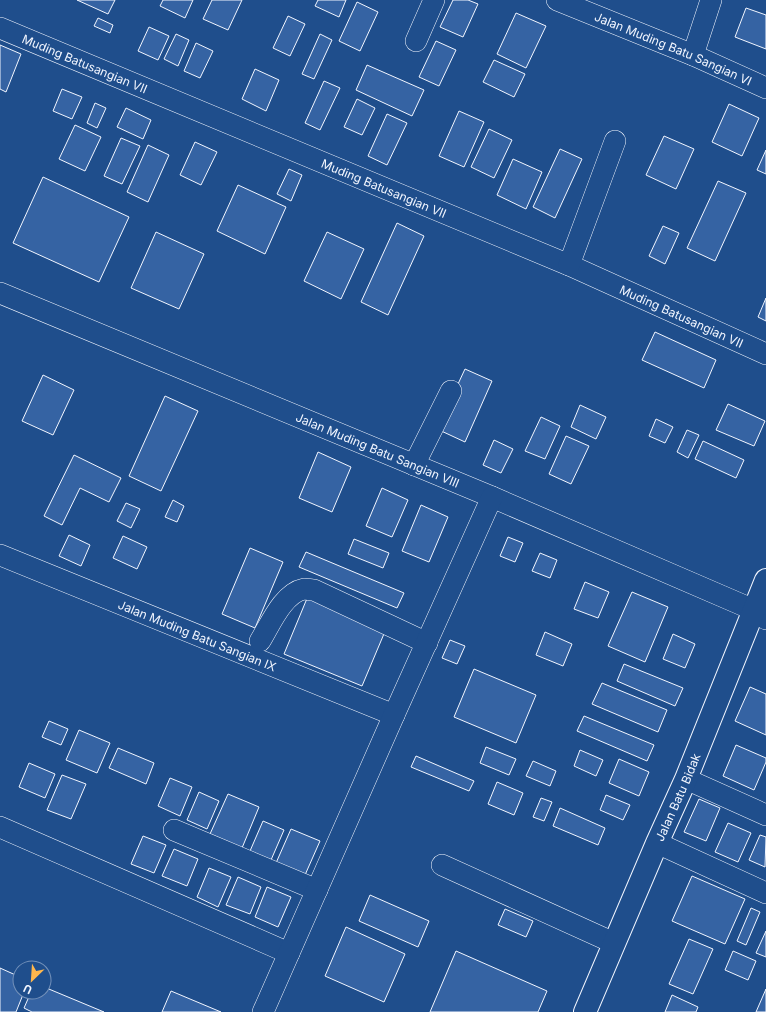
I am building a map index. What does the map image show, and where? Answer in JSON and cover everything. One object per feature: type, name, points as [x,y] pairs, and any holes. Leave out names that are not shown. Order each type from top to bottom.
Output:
[{"type":"street","points":[[416,41],[434,0]]},
{"type":"street","name":"Jalan Muding Batu Sangian VI","points":[[557,0],[766,88]]},
{"type":"street","points":[[693,56],[711,0]]},
{"type":"street","name":"Muding Batusangian VII","points":[[0,28],[569,265],[766,354]]},
{"type":"street","points":[[569,265],[615,141]]},
{"type":"street","name":"Jalan Muding Batu Sangian VIII","points":[[0,293],[492,497],[760,615]]},
{"type":"street","points":[[414,465],[451,391]]},
{"type":"street","points":[[263,1012],[492,497]]},
{"type":"street","name":"Jalan Muding Batu Sangian IX","points":[[0,556],[126,605],[394,715]]},
{"type":"street","name":"Jalan Batu Bidak","points":[[585,1012],[657,843],[760,615],[766,580]]},
{"type":"street","points":[[260,641],[283,603],[294,593],[305,589],[314,590],[427,643]]},
{"type":"street","points":[[686,779],[766,815]]},
{"type":"street","points":[[0,827],[289,953]]},
{"type":"street","points":[[174,830],[317,890]]},
{"type":"street","points":[[657,843],[766,893]]},
{"type":"street","points":[[442,865],[614,943]]},
{"type":"building","points":[[77,0],[115,0],[108,14]]},
{"type":"building","points":[[163,0],[193,0],[185,18],[160,6]]},
{"type":"building","points":[[212,0],[242,0],[228,30],[203,19]]},
{"type":"building","points":[[318,0],[346,0],[339,17],[315,6]]},
{"type":"building","points":[[453,0],[468,0],[478,4],[463,37],[440,27]]},
{"type":"building","points":[[357,2],[378,12],[360,51],[339,41]]},
{"type":"building","points":[[746,8],[766,15],[766,49],[735,37]]},
{"type":"building","points":[[516,13],[546,26],[526,68],[497,54]]},
{"type":"building","points":[[288,16],[305,24],[290,56],[273,48]]},
{"type":"building","points":[[98,18],[113,25],[110,33],[94,26]]},
{"type":"building","points":[[149,27],[169,36],[158,60],[138,51]]},
{"type":"building","points":[[176,34],[189,40],[178,66],[164,59]]},
{"type":"building","points":[[320,34],[332,40],[314,79],[302,74]]},
{"type":"building","points":[[436,41],[456,50],[439,86],[419,77]]},
{"type":"building","points":[[196,43],[213,51],[200,78],[184,71]]},
{"type":"building","points":[[0,45],[21,54],[6,92],[0,89]]},
{"type":"building","points":[[494,60],[525,74],[514,97],[483,82]]},
{"type":"building","points":[[367,65],[424,90],[412,116],[356,90]]},
{"type":"building","points":[[255,69],[279,80],[266,111],[242,99]]},
{"type":"building","points":[[324,81],[340,88],[320,130],[305,123]]},
{"type":"building","points":[[62,89],[82,97],[72,119],[53,111]]},
{"type":"building","points":[[357,99],[375,108],[362,135],[344,127]]},
{"type":"building","points":[[95,103],[106,108],[97,128],[87,123]]},
{"type":"building","points":[[729,104],[759,118],[742,156],[712,142]]},
{"type":"building","points":[[126,108],[151,120],[143,139],[117,127]]},
{"type":"building","points":[[459,111],[484,122],[464,167],[439,156]]},
{"type":"building","points":[[387,114],[407,123],[387,165],[368,156]]},
{"type":"building","points":[[75,125],[101,137],[85,171],[59,159]]},
{"type":"building","points":[[489,129],[512,140],[494,178],[471,167]]},
{"type":"building","points":[[664,136],[694,149],[676,189],[646,175]]},
{"type":"building","points":[[121,138],[140,146],[122,184],[104,176]]},
{"type":"building","points":[[195,142],[217,152],[201,185],[180,175]]},
{"type":"building","points":[[148,145],[169,155],[148,202],[127,192]]},
{"type":"building","points":[[560,149],[582,159],[555,218],[533,207]]},
{"type":"building","points":[[766,150],[766,174],[757,170]]},
{"type":"building","points":[[513,159],[542,172],[526,209],[497,195]]},
{"type":"building","points":[[289,169],[302,175],[291,201],[277,194]]},
{"type":"building","points":[[43,177],[129,217],[99,282],[13,243]]},
{"type":"building","points":[[718,181],[746,193],[715,261],[687,248]]},
{"type":"building","points":[[238,185],[286,207],[265,254],[217,231]]},
{"type":"building","points":[[397,223],[424,236],[388,315],[361,302]]},
{"type":"building","points":[[663,226],[679,233],[665,264],[649,256]]},
{"type":"building","points":[[156,232],[204,254],[179,309],[131,288]]},
{"type":"building","points":[[327,232],[364,249],[341,299],[304,281]]},
{"type":"building","points":[[766,298],[766,321],[758,317]]},
{"type":"building","points":[[655,332],[716,360],[704,388],[642,360]]},
{"type":"building","points":[[465,369],[492,381],[465,442],[437,429]]},
{"type":"building","points":[[43,375],[74,390],[53,435],[22,421]]},
{"type":"building","points":[[165,396],[198,411],[161,491],[129,476]]},
{"type":"building","points":[[728,404],[765,421],[754,446],[716,430]]},
{"type":"building","points":[[580,405],[606,417],[596,439],[571,427]]},
{"type":"building","points":[[541,417],[560,426],[545,459],[525,451]]},
{"type":"building","points":[[656,419],[673,427],[665,443],[649,436]]},
{"type":"building","points":[[687,430],[699,435],[688,458],[677,452]]},
{"type":"building","points":[[566,436],[589,446],[571,484],[549,474]]},
{"type":"building","points":[[494,440],[513,449],[501,473],[483,465]]},
{"type":"building","points":[[703,441],[744,460],[736,478],[695,459]]},
{"type":"building","points":[[318,452],[351,467],[332,512],[299,498]]},
{"type":"building","points":[[74,455],[121,478],[109,502],[80,488],[62,525],[44,516]]},
{"type":"building","points":[[382,488],[408,500],[392,537],[366,526]]},
{"type":"building","points":[[173,500],[184,506],[177,522],[165,517]]},
{"type":"building","points":[[126,503],[140,509],[131,528],[117,521]]},
{"type":"building","points":[[421,505],[448,517],[429,562],[402,551]]},
{"type":"building","points":[[69,535],[90,545],[81,566],[59,556]]},
{"type":"building","points":[[123,536],[147,547],[137,569],[113,558]]},
{"type":"building","points":[[508,537],[523,543],[515,562],[500,556]]},
{"type":"building","points":[[354,539],[389,553],[383,568],[348,554]]},
{"type":"building","points":[[250,548],[283,562],[255,628],[222,614]]},
{"type":"building","points":[[306,552],[404,593],[397,608],[299,567]]},
{"type":"building","points":[[540,553],[557,560],[550,578],[532,571]]},
{"type":"building","points":[[585,582],[609,592],[598,618],[574,609]]},
{"type":"building","points":[[632,592],[668,607],[645,662],[608,646]]},
{"type":"building","points":[[308,596],[386,629],[362,686],[284,654]]},
{"type":"building","points":[[545,632],[572,644],[563,666],[536,655]]},
{"type":"building","points":[[673,634],[695,644],[685,668],[663,659]]},
{"type":"building","points":[[450,640],[465,646],[457,664],[442,658]]},
{"type":"building","points":[[624,664],[683,688],[675,706],[617,681]]},
{"type":"building","points":[[474,669],[536,695],[516,743],[454,717]]},
{"type":"building","points":[[602,683],[667,710],[658,732],[592,704]]},
{"type":"building","points":[[750,687],[766,694],[766,735],[735,721]]},
{"type":"building","points":[[584,716],[654,745],[647,761],[577,731]]},
{"type":"building","points":[[49,721],[68,729],[61,745],[42,737]]},
{"type":"building","points":[[79,730],[110,743],[97,773],[66,760]]},
{"type":"building","points":[[736,745],[766,758],[766,762],[754,790],[723,776]]},
{"type":"building","points":[[486,747],[516,759],[509,775],[480,763]]},
{"type":"building","points":[[118,748],[154,763],[146,784],[109,768]]},
{"type":"building","points":[[580,750],[603,760],[596,776],[574,766]]},
{"type":"building","points":[[416,756],[474,781],[469,791],[411,767]]},
{"type":"building","points":[[619,759],[649,772],[639,796],[609,783]]},
{"type":"building","points":[[533,761],[556,771],[550,786],[526,776]]},
{"type":"building","points":[[29,763],[55,774],[45,798],[19,787]]},
{"type":"building","points":[[62,775],[86,784],[71,819],[47,810]]},
{"type":"building","points":[[170,778],[192,787],[180,816],[158,806]]},
{"type":"building","points":[[497,782],[523,793],[514,815],[488,804]]},
{"type":"building","points":[[199,792],[219,801],[207,829],[187,820]]},
{"type":"building","points":[[228,794],[259,807],[242,848],[210,834]]},
{"type":"building","points":[[606,795],[630,805],[623,820],[600,810]]},
{"type":"building","points":[[541,798],[552,802],[544,821],[533,817]]},
{"type":"building","points":[[699,799],[720,808],[706,841],[684,832]]},
{"type":"building","points":[[560,808],[605,828],[598,845],[553,826]]},
{"type":"building","points":[[263,821],[284,830],[271,860],[250,851]]},
{"type":"building","points":[[728,823],[751,833],[738,862],[715,852]]},
{"type":"building","points":[[291,829],[320,841],[305,875],[276,863]]},
{"type":"building","points":[[760,835],[766,837],[765,867],[749,860]]},
{"type":"building","points":[[143,836],[166,845],[154,873],[131,864]]},
{"type":"building","points":[[174,849],[198,859],[187,886],[162,876]]},
{"type":"building","points":[[209,868],[231,877],[218,907],[197,897]]},
{"type":"building","points":[[692,876],[745,899],[725,944],[672,921]]},
{"type":"building","points":[[238,877],[261,887],[250,914],[226,905]]},
{"type":"building","points":[[267,887],[291,897],[278,927],[255,917]]},
{"type":"building","points":[[370,895],[429,921],[418,947],[359,921]]},
{"type":"building","points":[[751,908],[760,912],[746,945],[737,941]]},
{"type":"building","points":[[505,909],[533,921],[526,937],[498,925]]},
{"type":"building","points":[[346,927],[405,954],[384,1002],[325,976]]},
{"type":"building","points":[[766,931],[766,957],[756,953]]},
{"type":"building","points":[[689,939],[713,949],[693,994],[669,984]]},
{"type":"building","points":[[456,951],[547,991],[538,1012],[430,1012]]},
{"type":"building","points":[[733,951],[756,961],[748,980],[725,970]]},
{"type":"building","points":[[0,968],[12,973],[12,1000],[21,1000],[16,1012],[0,1012]]},
{"type":"building","points":[[766,989],[766,1012],[756,1012]]},
{"type":"building","points":[[52,990],[104,1012],[32,1012],[24,1008],[28,1000],[52,1000]]},
{"type":"building","points":[[171,991],[221,1012],[162,1012]]},
{"type":"building","points":[[672,995],[698,1007],[696,1012],[665,1012]]}]
